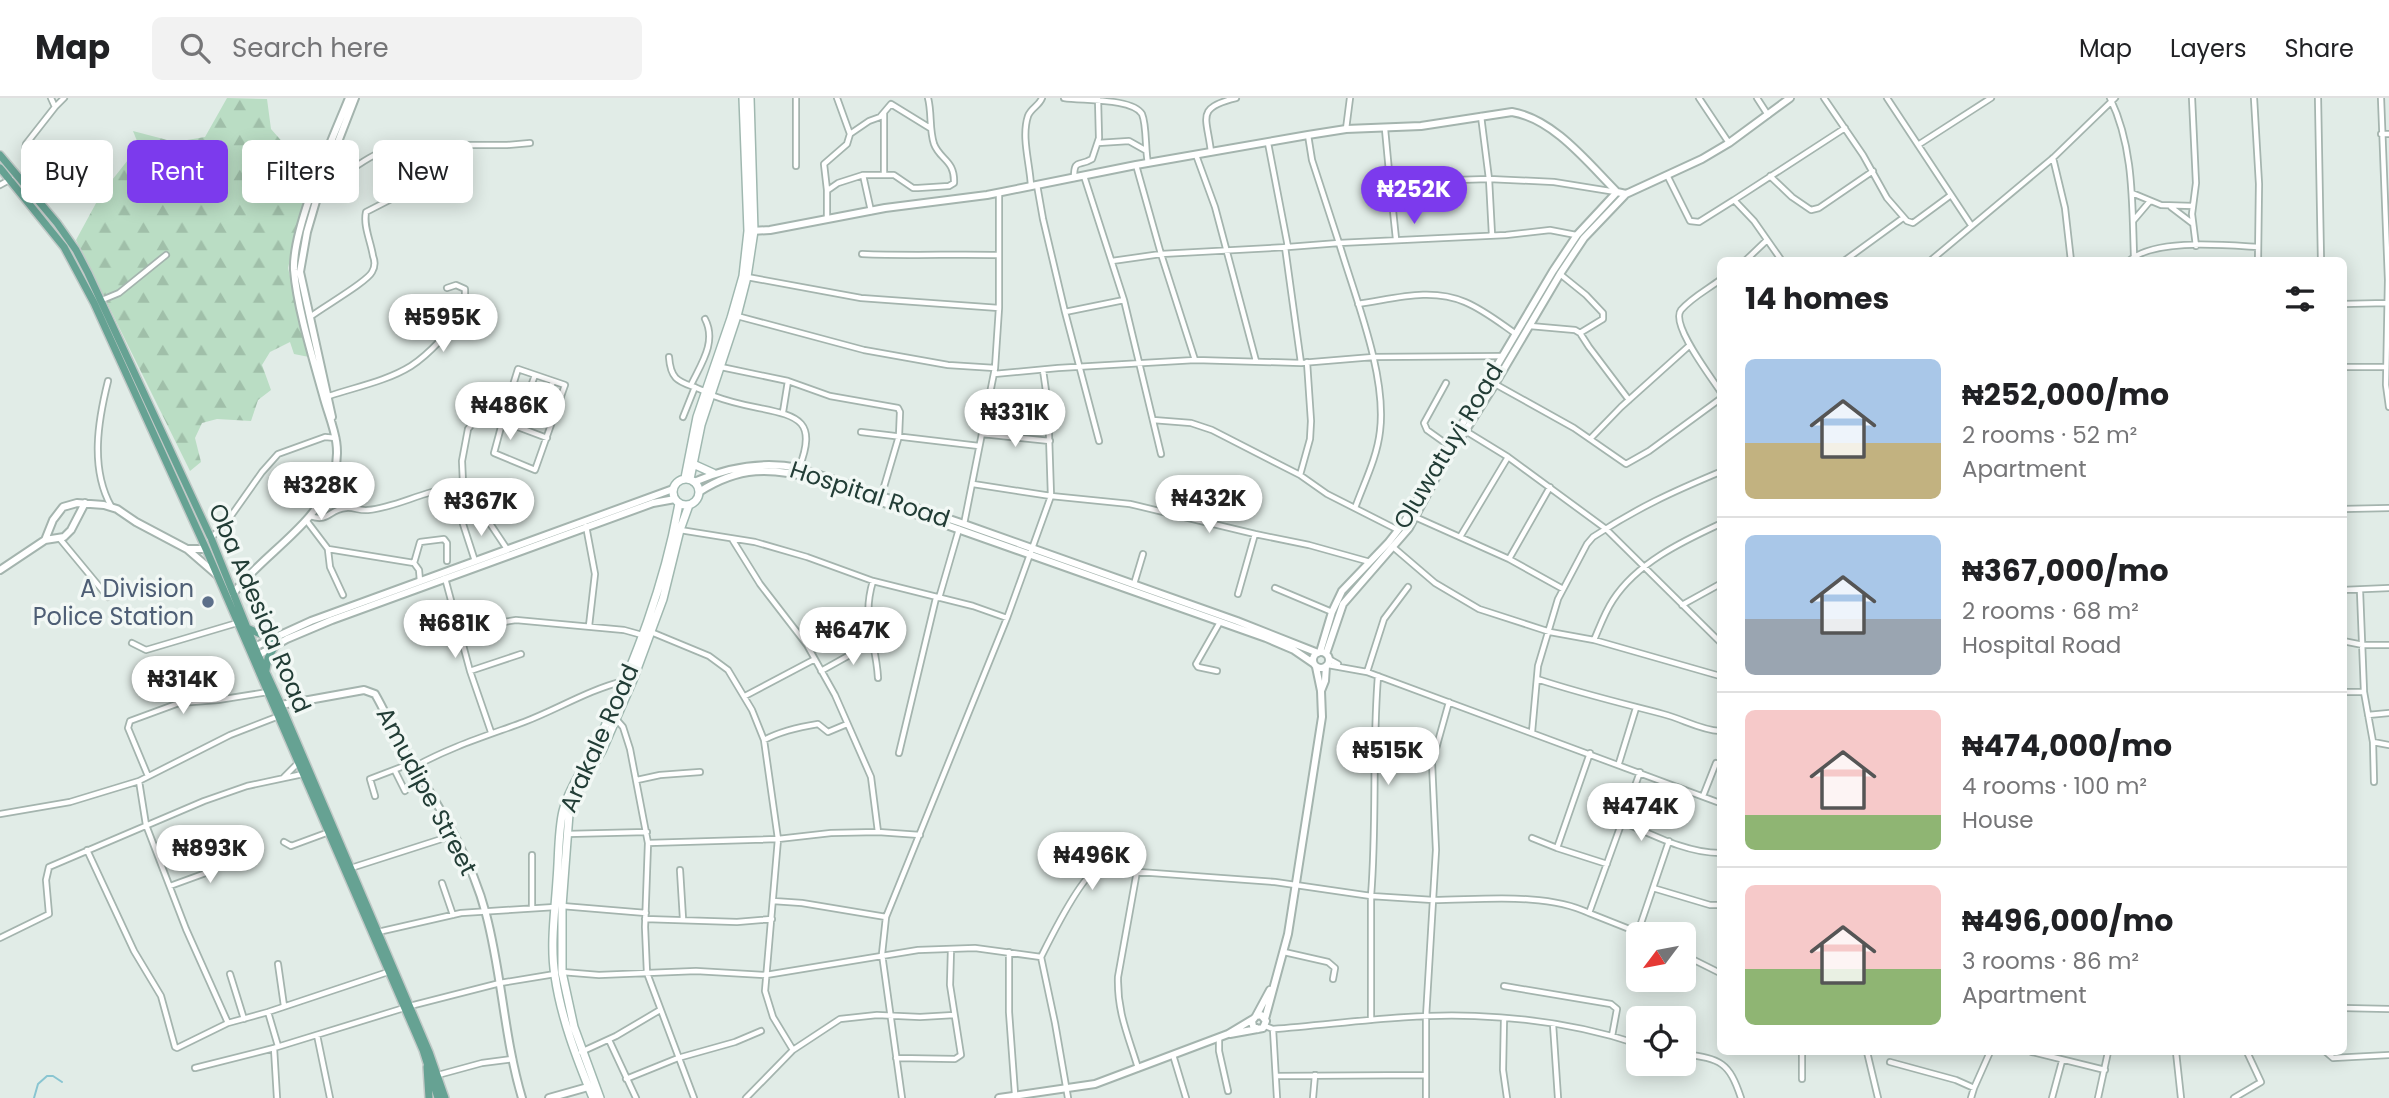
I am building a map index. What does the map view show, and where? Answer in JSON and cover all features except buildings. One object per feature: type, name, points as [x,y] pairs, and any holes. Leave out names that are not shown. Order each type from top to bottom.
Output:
[{"type":"main road","points":[[743,98],[748,128]]},
{"type":"main road","points":[[690,480],[679,480],[673,488],[677,501],[690,505],[698,498],[699,492],[690,480],[697,417],[721,367],[737,316],[745,276],[751,231],[748,128],[750,98]]},
{"type":"main road","name":"Oba Adesida Road","points":[[0,155],[79,273],[237,623],[252,648]]},
{"type":"main road","name":"Oba Adesida Road","points":[[0,168],[21,185]]},
{"type":"main road","name":"Oba Adesida Road","points":[[40,203],[76,250],[102,300],[211,538],[268,692],[303,774],[351,868],[378,932],[438,1098]]},
{"type":"main road","points":[[690,480],[708,393],[745,276]]},
{"type":"main road","points":[[693,464],[713,473]]},
{"type":"main road","name":"Arakale Road","points":[[559,906],[571,806],[598,759],[643,635],[667,560],[677,501]]},
{"type":"main road","name":"Arakale Road","points":[[593,1098],[560,1000],[558,973],[562,814],[572,788],[613,716],[651,632],[663,599],[680,530],[690,505]]},
{"type":"main road","points":[[246,627],[273,643],[265,671]]},
{"type":"main road","name":"Oba Adesida Road","points":[[255,657],[265,671],[281,705],[388,972],[438,1074],[444,1098]]},
{"type":"main road","name":"Arakale Road","points":[[579,1053],[600,1098]]},
{"type":"main road","points":[[427,1063],[429,1098]]},
{"type":"street","points":[[51,98],[55,107]]},
{"type":"street","points":[[29,140],[64,98]]},
{"type":"street","points":[[233,594],[247,576],[271,557],[307,517],[334,475],[338,457],[337,438],[323,397],[297,289],[295,257],[308,207],[349,98]]},
{"type":"street","points":[[339,140],[355,98]]},
{"type":"street","points":[[796,98],[796,166]]},
{"type":"street","points":[[827,218],[824,163],[847,144],[850,134],[837,98]]},
{"type":"street","points":[[896,105],[897,98]]},
{"type":"street","points":[[827,190],[838,183],[863,175],[884,173],[894,175],[913,188],[952,185],[953,169],[935,147],[928,98]]},
{"type":"street","points":[[1042,98],[1039,106],[1030,111],[1028,117],[1027,144],[1034,186],[1099,441]]},
{"type":"street","points":[[1064,98],[1126,103],[1142,114],[1148,163]]},
{"type":"street","points":[[1211,152],[1205,116],[1210,107],[1223,99],[1236,98]]},
{"type":"street","points":[[1346,129],[1350,98]]},
{"type":"street","points":[[1699,98],[1729,142]]},
{"type":"street","points":[[1757,98],[1768,115]]},
{"type":"street","points":[[1557,272],[1592,229],[1626,194],[1702,159],[1790,98]]},
{"type":"street","points":[[1824,98],[1873,171],[1887,198],[1907,222],[1913,223],[1951,195]]},
{"type":"street","points":[[1889,98],[1971,225]]},
{"type":"street","points":[[1918,145],[1991,98]]},
{"type":"street","points":[[2192,98],[2196,183],[2192,223],[2196,246]]},
{"type":"street","points":[[2254,98],[2259,184],[2259,257]]},
{"type":"street","points":[[2318,98],[2321,257]]},
{"type":"street","points":[[2381,98],[2386,193],[2386,367],[2389,407]]},
{"type":"street","points":[[1074,178],[1076,164],[1092,159],[1098,143],[1098,99]]},
{"type":"street","points":[[1935,257],[2053,158],[2112,99],[2125,142],[2132,193],[2134,256],[2151,249],[2196,246],[2258,247]]},
{"type":"street","points":[[850,134],[884,113],[889,105],[896,105],[931,128]]},
{"type":"street","points":[[751,231],[999,193],[1136,165],[1346,129],[1421,126],[1511,112],[1534,119],[1564,142],[1617,192]]},
{"type":"street","points":[[884,113],[884,173]]},
{"type":"street","points":[[1481,116],[1489,179],[1492,235]]},
{"type":"street","points":[[1667,175],[1693,222],[1699,222],[1845,128]]},
{"type":"street","points":[[1385,129],[1396,239]]},
{"type":"street","points":[[2381,134],[2389,134]]},
{"type":"street","points":[[1308,135],[1312,160],[1373,357],[1379,404],[1380,430],[1374,455],[1354,508]]},
{"type":"street","points":[[1098,143],[1129,141],[1145,151]]},
{"type":"street","points":[[473,144],[530,143]]},
{"type":"street","points":[[1268,143],[1304,362],[1311,421],[1310,439],[1300,475]]},
{"type":"street","points":[[1196,155],[1216,207],[1256,361]]},
{"type":"street","points":[[2053,158],[2065,208],[2071,257]]},
{"type":"street","points":[[1136,165],[1195,360]]},
{"type":"street","points":[[1770,176],[1792,197],[1811,210],[1819,208],[1873,171]]},
{"type":"street","points":[[863,175],[871,211]]},
{"type":"street","points":[[1084,176],[1124,300],[1161,454]]},
{"type":"street","points":[[0,186],[13,178]]},
{"type":"street","points":[[1390,182],[1489,179],[1573,184],[1626,194]]},
{"type":"street","points":[[1557,272],[1577,235],[1617,192]]},
{"type":"street","points":[[899,753],[938,598],[962,527],[973,484],[994,371],[999,308],[999,193]]},
{"type":"street","points":[[2132,193],[2150,201],[2193,206]]},
{"type":"street","points":[[1734,200],[1754,221],[1779,257]]},
{"type":"street","points":[[2133,222],[2150,201]]},
{"type":"street","points":[[315,203],[307,232],[301,279],[329,396],[333,425],[325,437]]},
{"type":"street","points":[[310,318],[372,273],[374,258],[365,222],[366,212],[384,203]]},
{"type":"street","points":[[2169,205],[2192,223]]},
{"type":"street","points":[[1849,257],[1903,218]]},
{"type":"street","points":[[1112,261],[1227,248],[1286,247],[1550,230],[1577,235]]},
{"type":"street","points":[[1749,257],[1767,240]]},
{"type":"street","points":[[862,254],[898,257],[953,253],[998,256]]},
{"type":"street","points":[[102,300],[119,293],[166,255]]},
{"type":"street","points":[[1557,272],[1586,295],[1603,313],[1603,319],[1580,333]]},
{"type":"street","name":"Oluwatuyi Road","points":[[1335,613],[1393,547],[1415,517],[1464,430],[1530,326],[1557,272]]},
{"type":"street","name":"Oluwatuyi Road","points":[[1335,613],[1342,592],[1398,530],[1557,272]]},
{"type":"street","points":[[745,276],[861,298],[999,308]]},
{"type":"street","points":[[1717,282],[1681,310],[1679,315],[1690,345],[1717,386]]},
{"type":"street","points":[[329,396],[399,372],[424,355],[462,316],[467,307],[466,289],[456,285],[447,288]]},
{"type":"street","points":[[1358,304],[1416,294],[1454,298],[1475,307],[1517,334]]},
{"type":"street","points":[[1065,312],[1124,300]]},
{"type":"street","points":[[2347,304],[2387,303]]},
{"type":"street","points":[[737,316],[864,351],[994,371],[1195,360],[1304,362],[1373,357],[1503,356]]},
{"type":"street","points":[[683,417],[709,343],[710,329],[705,320]]},
{"type":"street","points":[[1530,326],[1575,330],[1580,333],[1629,400]]},
{"type":"street","points":[[1590,439],[1690,345]]},
{"type":"street","points":[[669,357],[672,376],[708,393],[797,418],[804,429],[805,448],[799,468]]},
{"type":"street","points":[[721,367],[788,381],[830,396],[898,408],[899,436],[881,496]]},
{"type":"street","points":[[2347,367],[2386,367]]},
{"type":"street","points":[[499,413],[502,421],[494,453],[535,470],[565,386],[518,369],[506,403],[499,413],[473,424],[468,429],[462,461],[463,483],[507,550]]},
{"type":"street","points":[[902,1098],[882,954],[886,917],[1007,618],[1051,496],[1048,405],[1043,370]]},
{"type":"street","points":[[523,408],[535,375]]},
{"type":"street","points":[[108,381],[97,472],[111,506]]},
{"type":"street","points":[[542,414],[553,381]]},
{"type":"street","points":[[783,412],[788,381]]},
{"type":"street","points":[[1446,383],[1424,423],[1427,430],[1448,445]]},
{"type":"street","points":[[1495,384],[1590,439],[1622,463],[1629,464],[1717,401]]},
{"type":"street","points":[[506,403],[555,419]]},
{"type":"street","points":[[1153,420],[1191,423],[1212,430],[1398,530]]},
{"type":"street","points":[[502,421],[547,438]]},
{"type":"street","points":[[1464,430],[1508,457],[1606,529],[1717,639]]},
{"type":"street","points":[[861,432],[979,446]]},
{"type":"street","points":[[982,435],[1050,441]]},
{"type":"street","points":[[187,549],[204,545],[226,523],[274,458],[325,437],[337,438]]},
{"type":"street","points":[[1460,537],[1508,457]]},
{"type":"street","name":"Hospital Road","points":[[690,480],[737,467],[776,465],[799,468],[962,527]]},
{"type":"street","name":"Hospital Road","points":[[699,492],[720,479],[738,473],[776,471],[816,480],[962,527]]},
{"type":"street","points":[[1532,732],[1538,666],[1563,589],[1587,544],[1645,504],[1717,473]]},
{"type":"street","points":[[307,517],[319,519],[347,508],[366,511],[408,502],[429,493],[451,490],[463,483]]},
{"type":"street","points":[[973,484],[1130,504],[1371,562]]},
{"type":"street","points":[[1509,559],[1550,487]]},
{"type":"street","points":[[255,657],[311,621],[673,488]]},
{"type":"street","points":[[252,648],[273,643],[586,526],[653,503],[677,501]]},
{"type":"street","points":[[0,570],[45,540],[60,539],[69,533],[85,503]]},
{"type":"street","points":[[45,540],[60,509],[68,504],[111,506],[187,549],[216,575]]},
{"type":"street","points":[[2347,509],[2389,508]]},
{"type":"street","points":[[307,517],[328,550],[330,566],[343,595]]},
{"type":"street","points":[[1415,517],[1509,559],[1563,589]]},
{"type":"street","points":[[463,524],[475,561]]},
{"type":"street","points":[[1594,640],[1613,599],[1644,566],[1697,534],[1717,525]]},
{"type":"street","points":[[586,526],[594,574],[589,626]]},
{"type":"street","points":[[962,527],[1279,643],[1321,668],[1335,613],[1275,588]]},
{"type":"street","points":[[680,530],[732,538],[807,557],[873,582],[973,606],[1007,618]]},
{"type":"street","points":[[1238,594],[1255,534]]},
{"type":"street","points":[[732,538],[752,573],[807,645],[835,695],[871,777],[878,832]]},
{"type":"street","points":[[60,539],[108,597]]},
{"type":"street","points":[[414,564],[420,542],[438,539],[444,539],[447,543],[447,561]]},
{"type":"street","points":[[1393,547],[1436,583],[1466,603],[1550,632],[1594,640],[1717,675]]},
{"type":"street","points":[[328,550],[414,564],[419,570],[420,581]]},
{"type":"street","points":[[1032,552],[1133,585],[1341,666],[1367,672],[1619,763],[1717,802]]},
{"type":"street","points":[[1133,585],[1143,554]]},
{"type":"street","points":[[445,578],[461,629],[470,671],[491,733]]},
{"type":"street","points":[[873,582],[867,612],[877,659],[878,678]]},
{"type":"street","points":[[1682,605],[1717,586]]},
{"type":"street","points":[[1367,672],[1384,619],[1408,587]]},
{"type":"street","points":[[2347,590],[2389,588]]},
{"type":"street","points":[[2360,591],[2364,691],[2373,743],[2374,782]]},
{"type":"street","points":[[461,629],[516,620],[624,630],[643,635]]},
{"type":"street","points":[[1217,671],[1198,667],[1196,664],[1220,622]]},
{"type":"street","points":[[132,643],[146,650],[237,623]]},
{"type":"street","points":[[651,632],[717,660],[729,670],[745,696],[764,740],[778,839],[765,991],[769,1009],[793,1050]]},
{"type":"street","points":[[821,671],[873,642]]},
{"type":"street","points":[[2347,642],[2389,645]]},
{"type":"street","points":[[470,671],[520,654]]},
{"type":"street","points":[[1263,1025],[1284,952],[1322,717],[1321,691],[1314,657],[1325,658]]},
{"type":"street","points":[[1321,691],[1325,681],[1325,658]]},
{"type":"street","points":[[745,696],[815,659]]},
{"type":"street","points":[[1371,1020],[1371,896],[1375,838],[1374,752],[1378,677]]},
{"type":"street","points":[[1537,679],[1717,731]]},
{"type":"street","points":[[375,796],[370,780],[523,722],[585,694],[625,681]]},
{"type":"street","name":"Amudipe Street","points":[[281,705],[369,690],[378,700],[454,835],[471,872],[485,911],[522,1098]]},
{"type":"street","points":[[2347,692],[2364,691]]},
{"type":"street","points":[[148,776],[128,728],[130,721],[179,703],[218,701],[268,692]]},
{"type":"street","points":[[1426,1098],[1426,1017],[1436,850],[1432,763],[1449,702]]},
{"type":"street","points":[[1619,763],[1636,708]]},
{"type":"street","points":[[2368,715],[2389,713]]},
{"type":"street","points":[[0,814],[70,802],[139,780],[230,735],[279,716]]},
{"type":"street","points":[[613,716],[627,738],[647,832],[647,973],[694,1098]]},
{"type":"street","points":[[764,740],[782,731],[813,724],[818,724],[828,732],[847,724]]},
{"type":"street","points":[[2373,743],[2389,745]]},
{"type":"street","points":[[1557,848],[1590,754]]},
{"type":"street","points":[[284,778],[299,762]]},
{"type":"street","points":[[1703,796],[1716,763]]},
{"type":"street","points":[[395,771],[405,791]]},
{"type":"street","points":[[637,780],[700,772]]},
{"type":"street","points":[[1589,913],[1640,772]]},
{"type":"street","points":[[0,938],[49,914],[46,880],[49,867],[225,793],[303,774]]},
{"type":"street","points":[[139,780],[146,825],[228,1023]]},
{"type":"street","points":[[1623,822],[1669,841],[1717,853]]},
{"type":"street","points":[[284,842],[291,846],[331,831]]},
{"type":"street","points":[[567,834],[647,832]]},
{"type":"street","points":[[648,844],[778,839],[831,833],[920,835]]},
{"type":"street","points":[[351,868],[454,835]]},
{"type":"street","points":[[1532,838],[1607,864]]},
{"type":"street","points":[[1643,922],[1669,841]]},
{"type":"street","points":[[87,850],[134,951],[161,996],[177,1048],[228,1023],[388,972]]},
{"type":"street","points":[[170,886],[203,874],[236,854]]},
{"type":"street","points":[[532,855],[532,908]]},
{"type":"street","points":[[1068,1098],[1041,957],[1094,870],[1107,868],[1296,885],[1371,896],[1433,900],[1544,900],[1564,903],[1626,928]]},
{"type":"street","points":[[680,870],[683,919]]},
{"type":"street","points":[[1137,871],[1118,976],[1118,994],[1119,1011],[1138,1068]]},
{"type":"street","points":[[442,883],[453,915]]},
{"type":"street","points":[[1653,888],[1717,905]]},
{"type":"street","points":[[774,901],[886,917]]},
{"type":"street","points":[[378,932],[453,915],[559,906],[683,919],[737,922],[772,919]]},
{"type":"street","points":[[195,1068],[276,1047],[407,1007],[500,983],[558,973],[599,975],[695,971],[766,975],[882,954],[975,948],[1041,957]]},
{"type":"street","points":[[896,1058],[959,1058],[961,1051],[950,985],[951,949]]},
{"type":"street","points":[[1009,952],[1009,1012],[1015,1094]]},
{"type":"street","points":[[1284,952],[1328,962],[1335,968],[1333,979]]},
{"type":"street","points":[[1696,961],[1717,972]]},
{"type":"street","points":[[278,964],[284,1006]]},
{"type":"street","points":[[230,974],[244,1019]]},
{"type":"street","points":[[1504,986],[1611,1004],[1617,1009],[1612,1036]]},
{"type":"street","points":[[1272,988],[1252,1024],[1273,1029],[1371,1020],[1476,1016],[1553,1024],[1626,1040]]},
{"type":"street","points":[[2347,1008],[2389,1009]]},
{"type":"street","points":[[579,1053],[609,1040],[660,1010]]},
{"type":"street","points":[[268,1012],[276,1047],[277,1098]]},
{"type":"street","points":[[746,1098],[793,1050],[840,1019],[890,1015],[954,1015]]},
{"type":"street","points":[[999,1098],[1096,1084],[1219,1038],[1254,1018],[1261,1016],[1263,1025]]},
{"type":"street","points":[[1504,1018],[1502,1056],[1507,1098]]},
{"type":"street","points":[[1553,1024],[1558,1098]]},
{"type":"street","points":[[1228,1034],[1263,1025]]},
{"type":"street","points":[[1273,1029],[1277,1098]]},
{"type":"street","points":[[626,1079],[678,1058],[735,1042],[761,1031]]},
{"type":"street","points":[[317,1035],[330,1098]]},
{"type":"street","points":[[1219,1038],[1219,1051],[1228,1091]]},
{"type":"street","points":[[609,1040],[636,1098]]},
{"type":"street","points":[[1173,1055],[1186,1098]]},
{"type":"street","points":[[1802,1055],[1802,1079]]},
{"type":"street","points":[[1868,1055],[1878,1098]]},
{"type":"street","points":[[1971,1098],[1989,1055]]},
{"type":"street","points":[[2042,1055],[2105,1070]]},
{"type":"street","points":[[2098,1098],[2108,1055]]},
{"type":"street","points":[[2176,1055],[2181,1098]]},
{"type":"street","points":[[2234,1098],[2261,1082],[2248,1055]]},
{"type":"street","points":[[2330,1055],[2333,1058],[2389,1055]]},
{"type":"street","points":[[1696,1056],[1713,1060],[1729,1069],[1741,1098]]},
{"type":"street","points":[[438,1074],[482,1063],[513,1059]]},
{"type":"street","points":[[2052,1098],[2062,1061]]},
{"type":"street","points":[[1890,1062],[1956,1080],[1974,1088]]},
{"type":"street","points":[[1276,1076],[1426,1074]]},
{"type":"street","points":[[1313,1098],[1315,1075]]},
{"type":"street","points":[[549,1098],[588,1087]]},
{"type":"green space","points":[[227,98],[267,99],[271,129],[281,140],[242,140],[242,203],[304,203],[288,268],[309,357],[294,354],[290,342],[270,352],[262,365],[271,390],[258,400],[251,421],[217,419],[202,423],[195,438],[201,462],[190,471],[76,240],[96,203],[113,203],[113,179],[127,161],[127,203],[228,203],[228,140],[187,140],[205,137]]},
{"type":"green space","points":[[133,131],[167,140],[137,140]]},
{"type":"waterway","points":[[34,1098],[38,1084],[47,1076],[53,1076],[62,1082]]},
{"type":"place","name":"A Division Police Station","points":[[208,602]]}]
